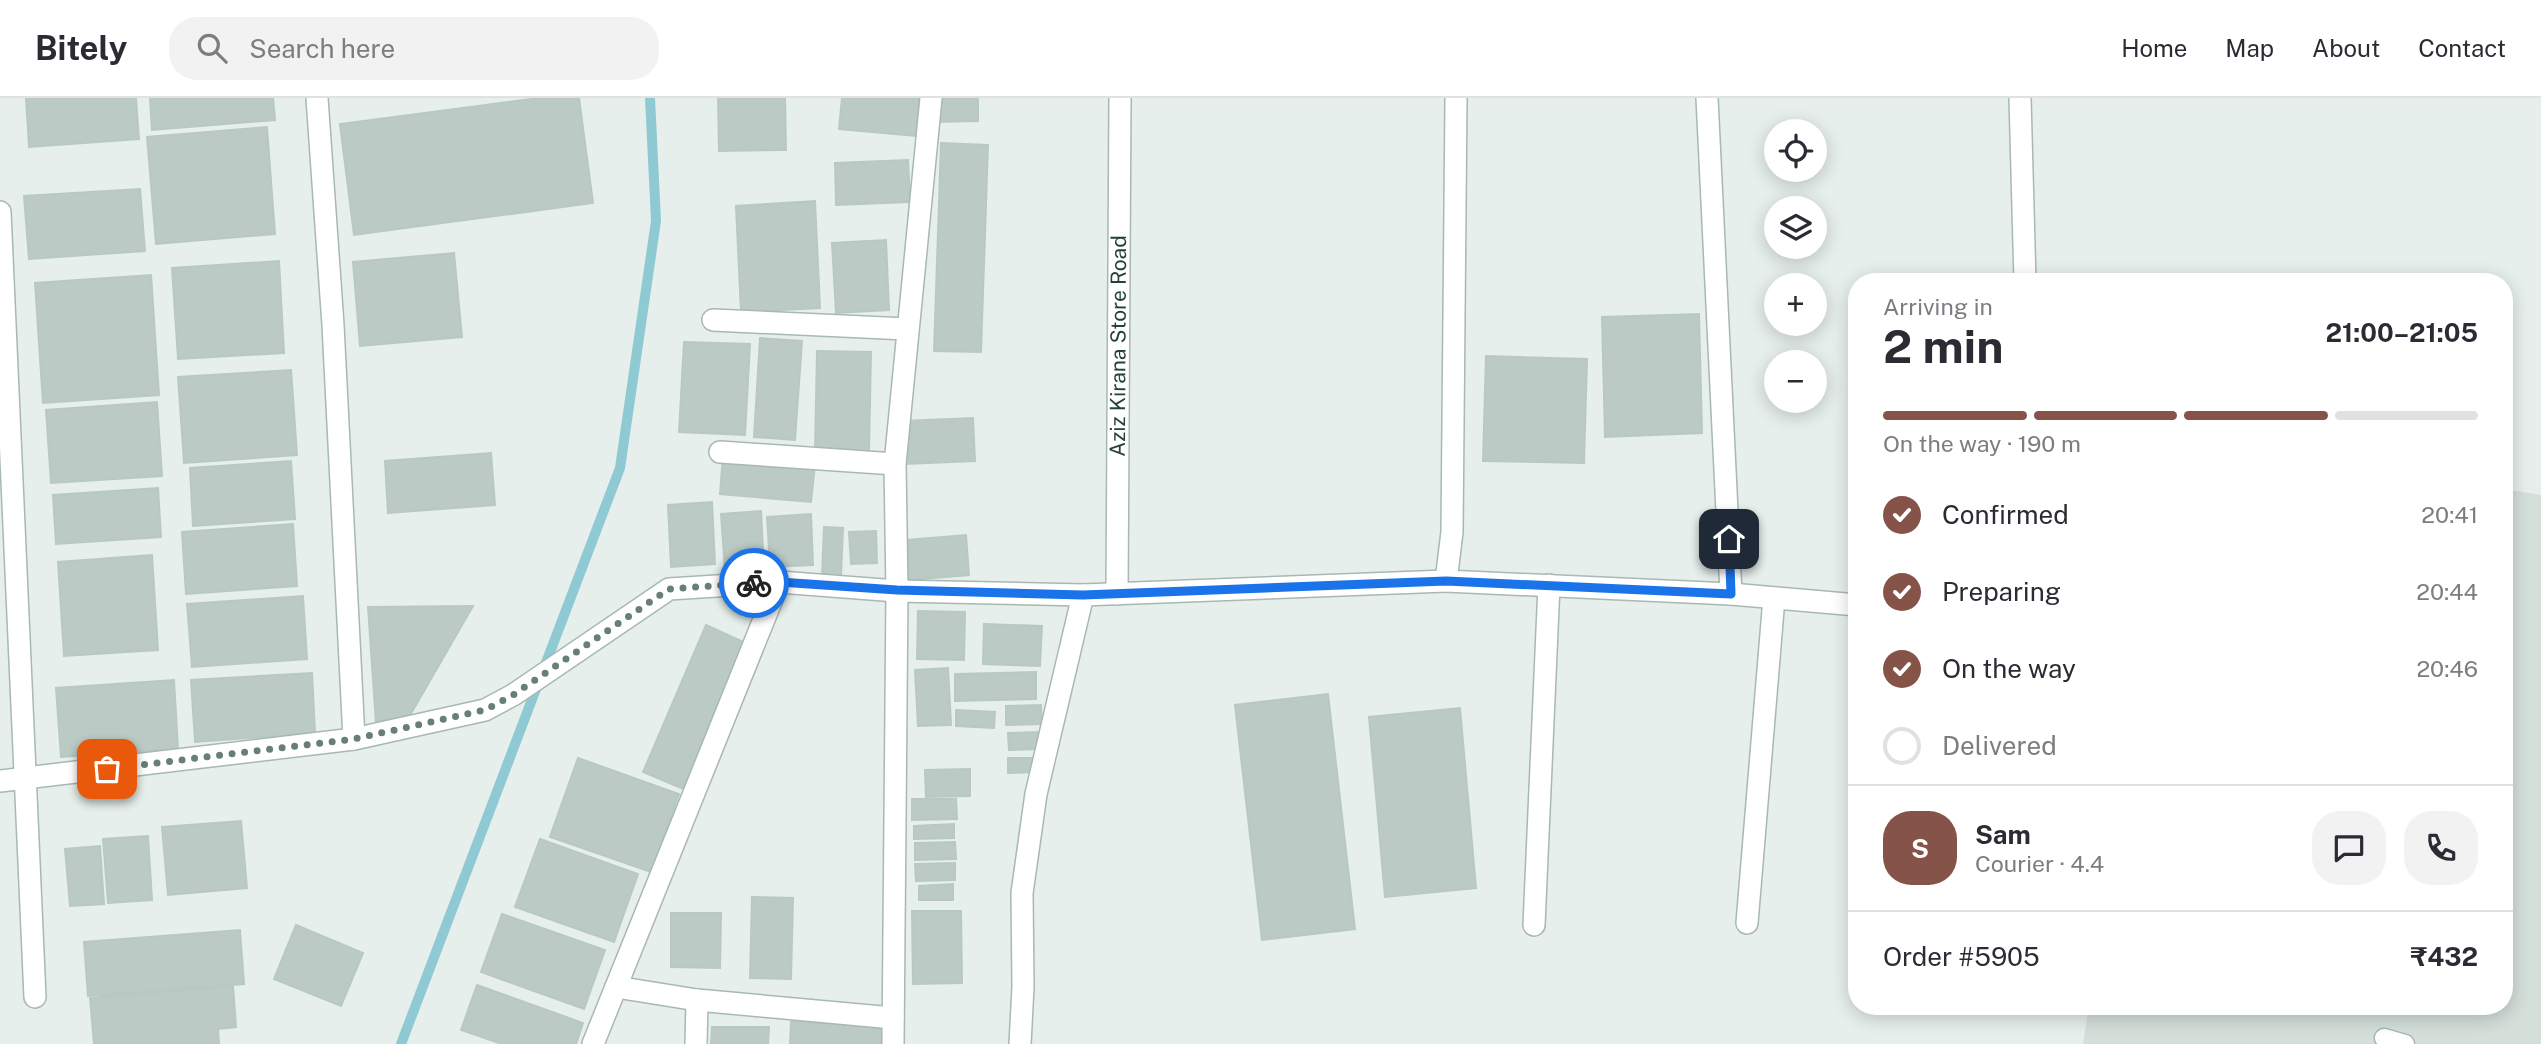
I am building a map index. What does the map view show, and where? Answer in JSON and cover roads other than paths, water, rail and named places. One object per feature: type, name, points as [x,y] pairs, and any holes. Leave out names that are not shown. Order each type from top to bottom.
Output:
[{"type":"street","points":[[317,98],[334,339],[354,739]]},
{"type":"street","points":[[893,1044],[897,590],[895,464],[931,98]]},
{"type":"street","name":"Aziz Kirana Store Road","points":[[1117,594],[1121,98]]},
{"type":"street","points":[[1446,581],[1452,532],[1456,98]]},
{"type":"street","points":[[1707,98],[1731,594]]},
{"type":"street","points":[[2020,98],[2025,273]]},
{"type":"street","points":[[0,212],[36,997]]},
{"type":"street","points":[[713,320],[907,329]]},
{"type":"street","points":[[720,452],[895,464]]},
{"type":"street","points":[[0,781],[354,739],[485,710],[513,695],[669,589],[779,582],[897,590],[1083,595],[1446,581],[1731,594],[1848,604]]},
{"type":"street","points":[[593,1044],[779,582]]},
{"type":"street","points":[[1534,925],[1549,585]]},
{"type":"street","points":[[1020,1044],[1024,987],[1022,893],[1036,794],[1083,595]]},
{"type":"street","points":[[1747,923],[1774,598]]},
{"type":"street","points":[[616,987],[696,1000],[893,1018]]},
{"type":"street","points":[[696,1000],[696,1044]]},
{"type":"lane","points":[[2384,1038],[2404,1044]]},
{"type":"waterway","points":[[401,1044],[620,468],[656,221],[650,98]]}]
